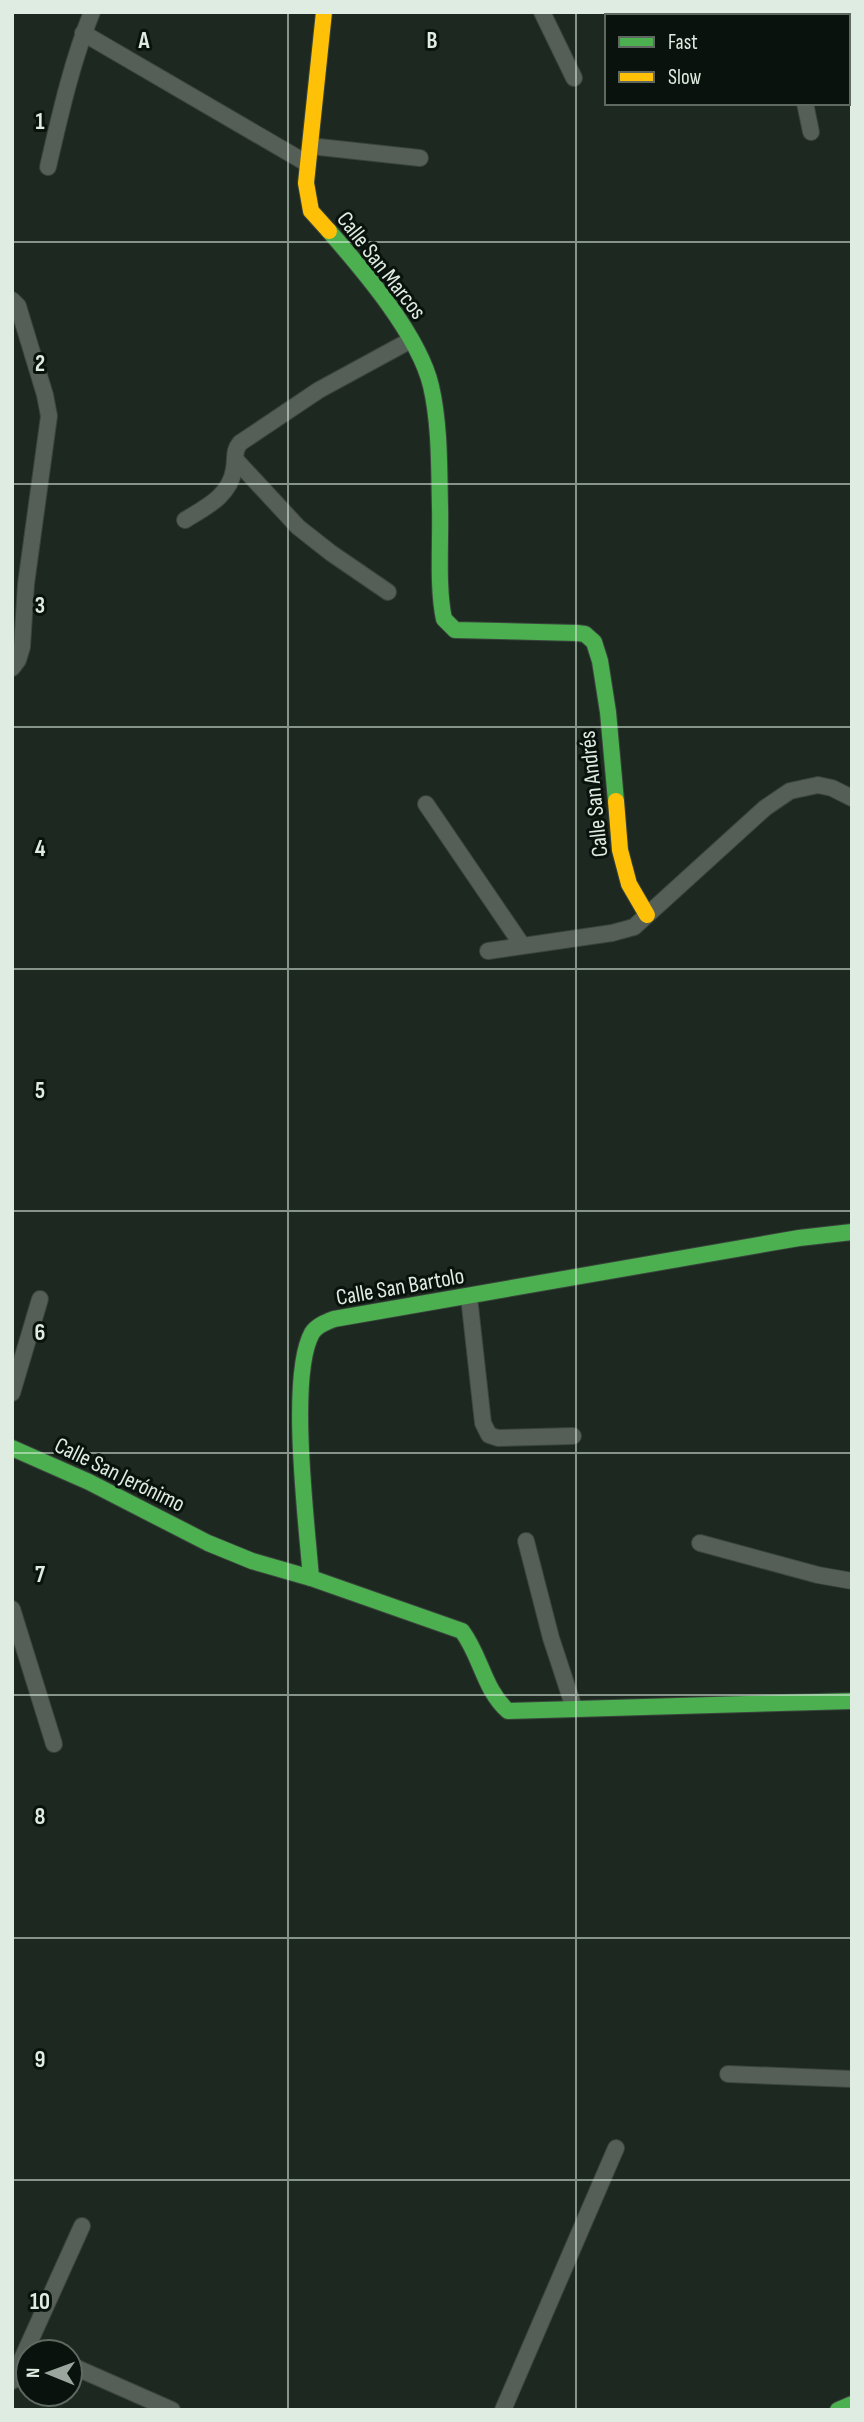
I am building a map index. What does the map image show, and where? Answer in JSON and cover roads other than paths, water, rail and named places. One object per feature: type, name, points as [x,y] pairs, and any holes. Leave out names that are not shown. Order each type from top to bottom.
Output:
[{"type":"street","points":[[48,167],[83,33],[92,12]]},
{"type":"street","name":"Calle San Marcos","points":[[324,12],[306,183],[311,211],[368,276],[424,364],[436,414],[442,610],[450,626]]},
{"type":"street","points":[[542,12],[574,78]]},
{"type":"street","points":[[83,33],[308,164]]},
{"type":"street","points":[[805,105],[811,132]]},
{"type":"street","points":[[310,146],[420,158]]},
{"type":"street","points":[[12,300],[18,306],[49,416],[26,584],[22,647],[19,660],[12,668]]},
{"type":"street","points":[[186,520],[221,496],[230,484],[235,452],[240,443],[319,390],[411,340]]},
{"type":"street","points":[[235,459],[298,527],[388,592]]},
{"type":"street","name":"Calle San Andrés","points":[[450,626],[455,630],[577,633],[585,634],[594,642],[600,661],[608,712],[620,850],[629,884],[647,915]]},
{"type":"street","points":[[488,951],[634,927],[765,808],[790,791],[818,785],[832,788],[852,798]]},
{"type":"street","points":[[426,804],[522,945]]},
{"type":"street","name":"Calle San Bartolo","points":[[311,1578],[302,1369],[312,1334],[319,1325],[334,1319],[787,1240],[852,1232]]},
{"type":"street","points":[[469,1297],[484,1423],[489,1435],[498,1438],[573,1436]]},
{"type":"street","points":[[12,1393],[40,1299]]},
{"type":"street","name":"Calle San Jerónimo","points":[[12,1448],[89,1482],[208,1543],[252,1562],[311,1578]]},
{"type":"street","points":[[526,1541],[551,1638],[574,1708]]},
{"type":"street","points":[[699,1543],[818,1575],[852,1581]]},
{"type":"street","points":[[311,1578],[462,1632],[476,1649],[495,1698],[500,1706],[508,1711],[852,1701]]},
{"type":"street","points":[[12,1609],[54,1744]]},
{"type":"street","points":[[728,2074],[852,2079]]},
{"type":"street","points":[[503,2410],[616,2148]]},
{"type":"street","points":[[39,2338],[82,2226]]},
{"type":"street","points":[[84,2371],[172,2410]]},
{"type":"street","points":[[838,2410],[852,2404]]}]
